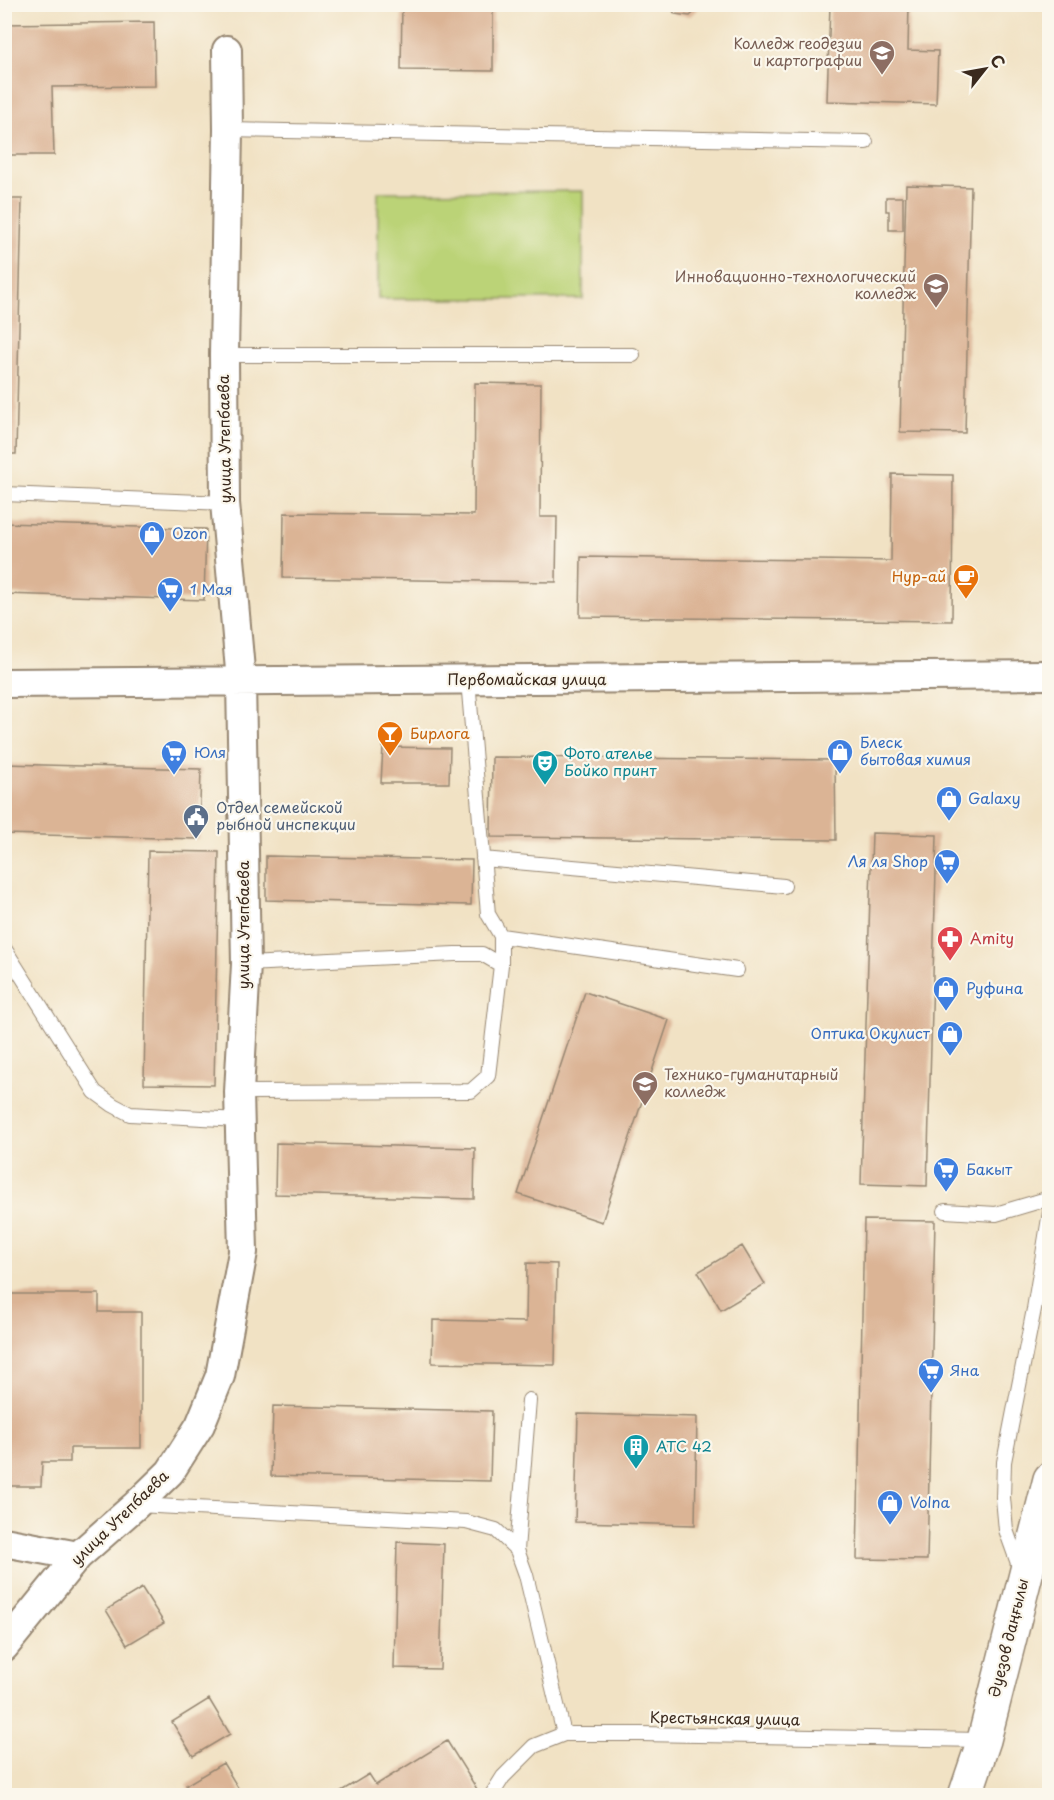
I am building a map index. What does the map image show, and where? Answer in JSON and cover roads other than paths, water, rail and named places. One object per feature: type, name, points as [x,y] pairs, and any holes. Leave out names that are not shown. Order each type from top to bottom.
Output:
[{"type":"main road","name":"Әуезов даңғылы","points":[[965,1796],[984,1740],[1050,1479]]},
{"type":"street","name":"улица Утепбаева","points":[[4,1647],[78,1556],[170,1472],[200,1425],[220,1376],[243,1252],[238,1092],[246,964],[242,681],[225,503],[227,50]]},
{"type":"street","name":"Первомайская улица","points":[[4,683],[1050,675]]},
{"type":"street","points":[[4,1542],[78,1556]]},
{"type":"lane","points":[[228,130],[866,142]]},
{"type":"lane","points":[[224,355],[633,355]]},
{"type":"lane","points":[[4,494],[225,503]]},
{"type":"lane","points":[[238,1092],[471,1091],[488,1076],[501,965],[501,936],[488,914],[468,680]]},
{"type":"lane","points":[[483,859],[784,886]]},
{"type":"lane","points":[[501,936],[737,970]]},
{"type":"lane","points":[[4,948],[95,1092],[130,1114],[239,1120]]},
{"type":"lane","points":[[246,964],[483,954],[501,965]]},
{"type":"lane","points":[[945,1211],[996,1214],[1050,1198]]},
{"type":"lane","points":[[1024,1580],[1006,1530],[1003,1498],[1004,1462],[1034,1309],[1050,1212]]},
{"type":"lane","points":[[529,1400],[517,1550],[526,1575],[564,1734]]},
{"type":"lane","points":[[136,1505],[466,1522],[496,1530],[517,1550]]},
{"type":"lane","name":"Крестьянская улица","points":[[491,1796],[503,1777],[534,1746],[564,1734],[984,1740]]},
{"type":"place","name":"Колледж геодезии и картографии","points":[[882,76]]},
{"type":"place","name":"Инновационно-технологический колледж","points":[[936,309]]},
{"type":"place","name":"Ozon","points":[[152,557]]},
{"type":"place","name":"Нур-ай","points":[[966,600]]},
{"type":"place","name":"1 Мая","points":[[170,613]]},
{"type":"place","name":"Бирлога","points":[[390,757]]},
{"type":"place","name":"Блеск бытовая химия","points":[[840,775]]},
{"type":"place","name":"Юля","points":[[174,776]]},
{"type":"place","name":"Фото ателье Бойко принт","points":[[545,786]]},
{"type":"place","name":"Galaxy","points":[[949,822]]},
{"type":"place","name":"Отдел семейской рыбной инспекции","points":[[196,840]]},
{"type":"place","name":"Ля ля Shop","points":[[947,885]]},
{"type":"place","name":"Amity","points":[[950,962]]},
{"type":"place","name":"Руфина","points":[[946,1012]]},
{"type":"place","name":"Оптика Окулист","points":[[950,1057]]},
{"type":"place","name":"Технико-гуманитарный колледж","points":[[645,1107]]},
{"type":"place","name":"Бакыт","points":[[946,1193]]},
{"type":"place","name":"Яна","points":[[931,1394]]},
{"type":"place","name":"АТС 42","points":[[636,1470]]},
{"type":"place","name":"Volna","points":[[890,1526]]}]
